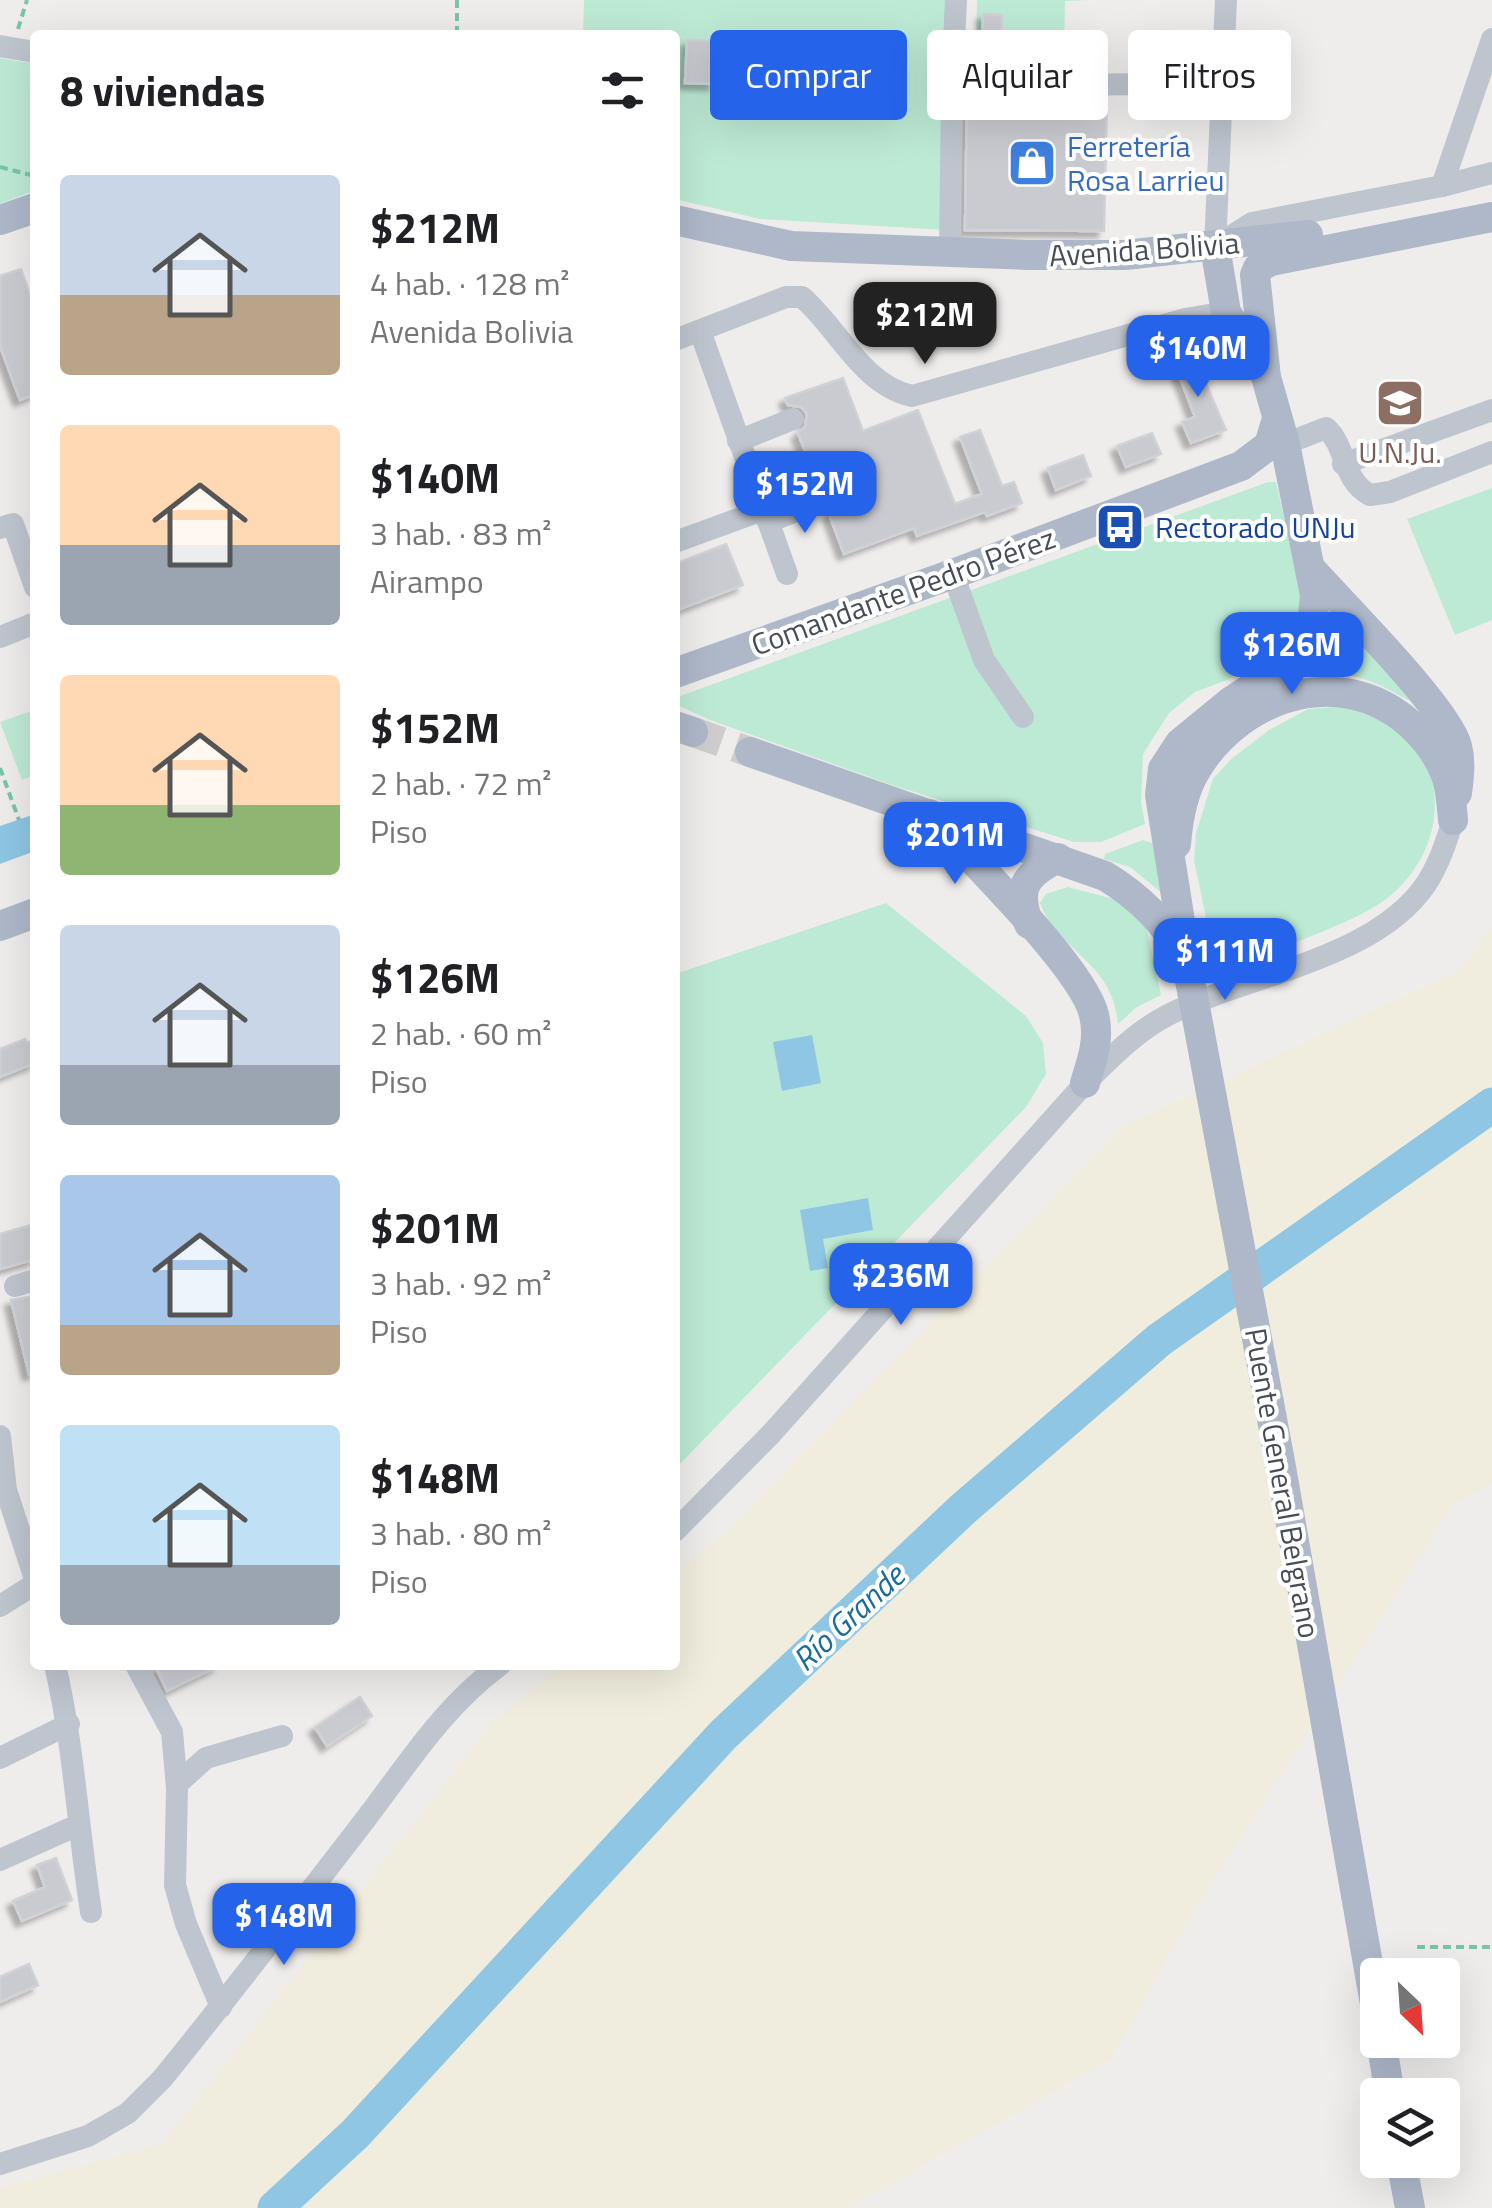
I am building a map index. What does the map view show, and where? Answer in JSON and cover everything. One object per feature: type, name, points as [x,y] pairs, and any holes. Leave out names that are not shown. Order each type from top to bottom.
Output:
[{"type":"main road","name":"Avenida Bolivia","points":[[680,221],[791,246],[950,254],[1125,256],[1430,217],[1492,198]]},
{"type":"main road","name":"Avenida Bolivia","points":[[1266,377],[1255,276],[1265,263],[1492,198]]},
{"type":"main road","points":[[0,220],[30,210]]},
{"type":"main road","points":[[1174,872],[1160,796],[1163,769],[1180,742],[1230,702],[1292,661],[1311,635],[1314,616],[1315,595],[1281,432],[1266,377],[1226,312],[1216,247]]},
{"type":"main road","name":"Comandante Pedro Pérez","points":[[680,670],[954,574],[1242,466],[1281,432]]},
{"type":"main road","points":[[1307,565],[1428,700],[1455,740],[1459,768],[1454,820]]},
{"type":"main road","points":[[1174,872],[1178,820],[1194,772],[1216,742],[1243,721],[1272,702],[1304,691],[1355,692],[1377,701],[1412,726],[1439,759],[1449,784],[1454,820]]},
{"type":"main road","points":[[750,752],[926,810],[1105,876],[1132,892],[1162,923],[1186,959]]},
{"type":"main road","points":[[926,810],[1073,976],[1094,1015],[1095,1050],[1085,1083]]},
{"type":"main road","points":[[1030,924],[1022,904],[1026,883],[1040,867],[1058,858]]},
{"type":"main road","name":"Puente General Belgrano","points":[[1174,872],[1186,959],[1281,1467],[1366,1958]]},
{"type":"main road","points":[[0,926],[30,915]]},
{"type":"main road","points":[[1405,2178],[1410,2208]]},
{"type":"street","points":[[955,30],[956,0]]},
{"type":"street","points":[[1225,30],[1226,0]]},
{"type":"street","points":[[1442,186],[1492,38]]},
{"type":"street","points":[[0,46],[30,51]]},
{"type":"street","points":[[950,254],[952,120]]},
{"type":"street","points":[[1216,247],[1221,120]]},
{"type":"street","points":[[1216,247],[1252,223],[1442,186],[1492,198]]},
{"type":"street","points":[[680,338],[786,297],[802,297],[859,362],[886,386],[912,396],[1185,319],[1226,312]]},
{"type":"street","points":[[700,331],[787,574]]},
{"type":"street","points":[[1343,464],[1492,410]]},
{"type":"street","points":[[738,441],[793,419]]},
{"type":"street","points":[[1281,432],[1326,428],[1360,489],[1379,496],[1492,452]]},
{"type":"street","points":[[680,541],[824,500]]},
{"type":"street","points":[[0,528],[12,524],[30,573]]},
{"type":"street","points":[[954,574],[984,660],[1023,717]]},
{"type":"street","points":[[0,637],[30,625]]},
{"type":"street","points":[[680,1526],[771,1434],[1085,1083],[1137,1033],[1170,1014],[1321,956],[1372,932],[1400,912],[1424,887],[1442,856],[1454,820]]},
{"type":"street","points":[[0,1436],[3,1491],[30,1568]]},
{"type":"street","points":[[0,1606],[30,1585]]},
{"type":"street","points":[[56,1670],[69,1724],[91,1912]]},
{"type":"street","points":[[139,1670],[172,1732],[177,1784],[174,1884],[186,1924],[221,2007]]},
{"type":"street","points":[[0,2164],[88,2136],[128,2112],[162,2079],[433,1727],[474,1684],[493,1670]]},
{"type":"street","points":[[0,1758],[69,1724]]},
{"type":"street","points":[[177,1784],[206,1758],[282,1736]]},
{"type":"street","points":[[0,1860],[78,1825]]},
{"type":"path","points":[[24,14],[27,0]]},
{"type":"path","points":[[456,0],[457,30]]},
{"type":"path","points":[[0,167],[30,175]]},
{"type":"path","points":[[0,768],[18,820]]},
{"type":"path","points":[[1417,1947],[1492,1947]]},
{"type":"green space","points":[[584,0],[948,0],[948,30],[927,30],[927,120],[946,120],[945,230],[760,219],[680,200],[680,30],[583,30]]},
{"type":"green space","points":[[977,0],[1089,0],[1065,1],[1065,30],[976,30]]},
{"type":"green space","points":[[0,58],[30,63],[30,192],[0,204]]},
{"type":"green space","points":[[1276,482],[1298,577],[1302,605],[1299,623],[1277,648],[1227,680],[1195,692],[1169,713],[1143,754],[1141,803],[1145,824],[1101,842],[1074,842],[889,784],[710,720],[680,706],[680,696]]},
{"type":"green space","points":[[1492,488],[1492,620],[1455,635],[1407,519]]},
{"type":"green space","points":[[1328,599],[1411,702],[1347,675],[1278,681],[1320,636]]},
{"type":"green space","points":[[1360,705],[1406,734],[1423,756],[1432,780],[1435,805],[1432,830],[1423,854],[1391,895],[1369,910],[1217,971],[1194,860],[1196,833],[1213,779],[1230,760],[1269,730],[1308,709]]},
{"type":"green space","points":[[30,711],[30,777],[22,780],[0,722]]},
{"type":"green space","points":[[1143,840],[1152,843],[1159,855],[1163,894],[1130,867],[1104,859],[1105,854]]},
{"type":"green space","points":[[1068,887],[1121,901],[1146,925],[1161,995],[1137,1007],[1118,1024],[1106,986],[1060,934],[1040,903],[1046,894]]},
{"type":"green space","points":[[886,903],[1026,1016],[1043,1043],[1046,1074],[1026,1107],[680,1464],[680,972]]},
{"type":"sand","points":[[1492,928],[1492,1484],[1453,1505],[1192,1914],[1112,2059],[842,2208],[0,2208],[0,2188],[163,2143],[494,1721],[557,1670],[680,1670],[680,1570],[728,1530],[1122,1127],[1460,970]]},
{"type":"water","points":[[30,816],[30,853],[0,864],[0,826]]},
{"type":"water","points":[[812,1035],[821,1083],[782,1091],[773,1042]]},
{"type":"water","points":[[868,1198],[873,1230],[823,1239],[828,1268],[810,1271],[800,1210]]},
{"type":"building","points":[[983,14],[1002,15],[1002,30],[983,30]]},
{"type":"building","points":[[687,40],[710,41],[710,84],[685,83]]},
{"type":"building","name":"Ferretería Rosa Larrieu","points":[[967,120],[1107,120],[1104,231],[965,230]]},
{"type":"building","points":[[21,269],[30,295],[30,396],[20,400],[0,346],[0,276]]},
{"type":"building","points":[[1192,351],[1226,430],[1191,443],[1182,422],[1195,417],[1173,359]]},
{"type":"building","points":[[843,378],[863,431],[918,410],[955,504],[982,494],[960,437],[980,430],[1002,486],[1014,482],[1022,503],[917,536],[914,528],[844,554],[829,514],[836,508],[838,495],[832,488],[819,486],[798,433],[805,427],[807,414],[801,407],[788,405],[785,398]]},
{"type":"building","points":[[1152,433],[1161,454],[1126,467],[1117,446]]},
{"type":"building","points":[[1083,455],[1091,476],[1056,490],[1048,468]]},
{"type":"building","points":[[726,544],[743,585],[680,609],[680,562]]},
{"type":"building","points":[[25,1039],[30,1042],[30,1065],[0,1077],[0,1049]]},
{"type":"building","points":[[30,1225],[30,1260],[0,1269],[0,1234]]},
{"type":"building","points":[[30,1297],[30,1374],[29,1374],[11,1300]]},
{"type":"building","points":[[157,1670],[210,1670],[167,1691]]},
{"type":"building","points":[[360,1697],[372,1716],[327,1746],[315,1727]]},
{"type":"building","points":[[56,1858],[72,1900],[22,1921],[13,1901],[45,1887],[37,1865]]},
{"type":"building","points":[[29,1964],[38,1985],[0,2002],[0,1977]]},
{"type":"waterway","name":"Río Grande","points":[[275,2208],[355,2134],[723,1735],[963,1509],[1159,1340],[1492,1105]]},
{"type":"tunnel","points":[[693,732],[750,752]]},
{"type":"place","name":"Ferretería Rosa Larrieu","points":[[1032,163]]},
{"type":"place","name":"U.N.Ju.","points":[[1400,403]]},
{"type":"place","name":"Rectorado UNJu","points":[[1120,527]]}]
